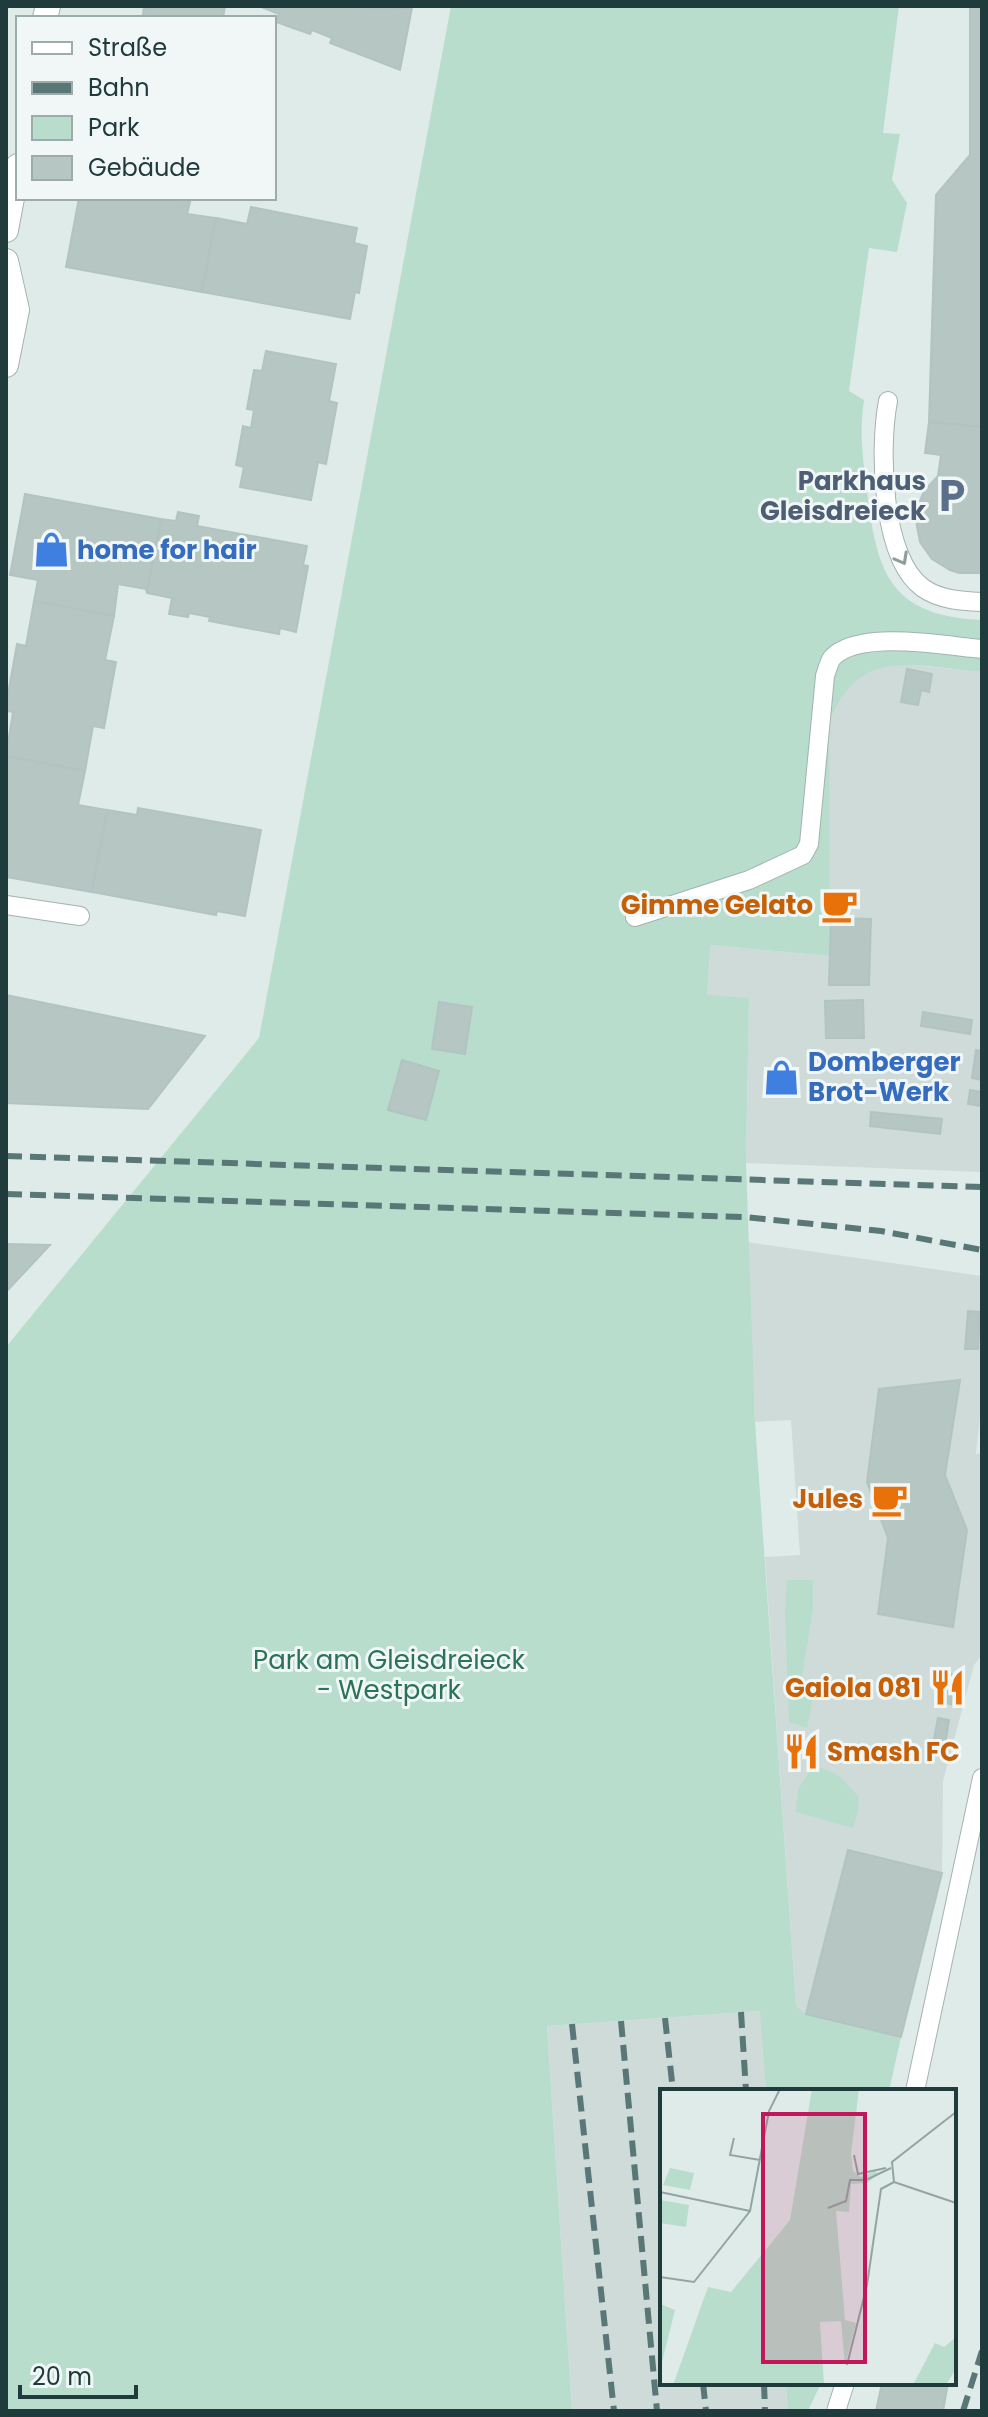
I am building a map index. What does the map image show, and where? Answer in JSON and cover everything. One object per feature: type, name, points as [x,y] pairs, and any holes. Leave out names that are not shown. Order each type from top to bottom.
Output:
[{"type":"street","points":[[6,230],[16,177]]},
{"type":"street","points":[[6,261],[17,310],[6,365]]},
{"type":"lane","points":[[888,401],[883,432],[890,533],[901,561],[922,588],[953,601],[982,602]]},
{"type":"lane","points":[[635,917],[749,880],[803,855],[809,844],[825,676],[831,659],[848,648],[876,641],[982,649]]},
{"type":"lane","points":[[6,905],[80,916]]},
{"type":"lane","points":[[915,2089],[982,1778]]},
{"type":"lane","points":[[836,2411],[844,2385]]},
{"type":"shaded area","points":[[902,664],[982,672],[982,1172],[746,1163],[749,999],[707,996],[709,945],[829,956],[829,723],[837,702],[849,685],[864,674],[884,666]]},
{"type":"shaded area","points":[[747,1242],[982,1276],[982,1398],[976,1454],[982,1453],[982,1655],[974,1665],[943,1781],[942,1873],[901,2037],[806,2014],[796,2007],[765,1557],[800,1555],[791,1420],[755,1422]]},
{"type":"shaded area","points":[[761,2011],[766,2089],[660,2089],[660,2385],[786,2385],[788,2411],[572,2411],[547,2026]]},
{"type":"green space","name":"Park am Gleisdreieck - Westpark","points":[[451,6],[899,6],[883,133],[900,134],[892,180],[907,203],[897,252],[869,248],[849,391],[864,400],[864,468],[876,546],[884,567],[894,585],[908,599],[927,610],[951,617],[982,620],[982,672],[892,666],[873,671],[856,681],[841,698],[829,723],[830,956],[710,945],[707,995],[749,998],[746,1163],[755,1422],[796,2006],[806,2014],[901,2037],[889,2089],[766,2089],[760,2011],[547,2026],[572,2411],[6,2411],[6,1347],[259,1038]]},
{"type":"green space","points":[[787,1580],[813,1580],[813,1609],[800,1688],[814,1692],[807,1728],[789,1722],[785,1612]]},
{"type":"green space","points":[[821,1768],[838,1775],[859,1797],[853,1828],[796,1812],[798,1789],[811,1770]]},
{"type":"green space","points":[[786,2385],[820,2385],[808,2411],[788,2411]]},
{"type":"building","points":[[144,6],[225,6],[223,16],[143,15]]},
{"type":"building","points":[[259,6],[412,8],[400,70],[330,43],[332,38],[312,30],[310,34],[276,22],[279,14]]},
{"type":"building","points":[[970,6],[982,6],[982,427],[929,422],[936,195],[970,155]]},
{"type":"building","points":[[79,200],[180,200],[190,202],[187,214],[216,218],[202,292],[66,267]]},
{"type":"building","points":[[251,207],[357,228],[354,243],[367,246],[359,293],[355,292],[350,319],[202,292],[216,218],[247,224]]},
{"type":"building","points":[[266,351],[336,364],[329,401],[337,403],[326,464],[318,462],[311,500],[240,487],[244,467],[236,465],[243,426],[251,428],[254,410],[247,409],[254,370],[262,371]]},
{"type":"building","name":"Parkhaus Gleisdreieck","points":[[929,422],[982,427],[982,573],[950,570],[932,559],[920,542],[916,511],[924,491],[938,476],[941,455],[925,453]]},
{"type":"building","points":[[25,494],[161,519],[147,593],[146,589],[118,584],[114,616],[34,601],[38,580],[10,575]]},
{"type":"building","points":[[178,512],[199,516],[197,526],[307,546],[303,565],[308,566],[296,632],[280,628],[279,634],[209,621],[210,617],[189,613],[188,617],[169,614],[172,598],[147,593],[161,519],[176,521]]},
{"type":"building","points":[[34,601],[114,616],[105,660],[116,662],[104,728],[93,726],[85,771],[6,756],[13,712],[6,711],[6,705],[17,644],[26,646]]},
{"type":"building","points":[[907,669],[932,674],[929,692],[921,690],[918,705],[901,702]]},
{"type":"building","points":[[6,756],[85,771],[78,805],[107,810],[92,892],[6,877]]},
{"type":"building","points":[[138,808],[261,830],[245,916],[217,911],[216,915],[92,892],[107,810],[137,815]]},
{"type":"building","name":"Gimme Gelato","points":[[831,892],[847,893],[847,916],[830,916]]},
{"type":"building","points":[[831,918],[871,919],[869,985],[829,985]]},
{"type":"building","points":[[6,995],[205,1036],[148,1109],[6,1103]]},
{"type":"building","points":[[863,1000],[864,1038],[826,1038],[825,1001]]},
{"type":"building","points":[[439,1002],[472,1007],[465,1054],[432,1049]]},
{"type":"building","points":[[923,1012],[972,1020],[970,1034],[921,1026]]},
{"type":"building","points":[[976,1050],[982,1051],[982,1080],[972,1078]]},
{"type":"building","points":[[402,1060],[439,1071],[426,1120],[388,1110]]},
{"type":"building","points":[[970,1090],[982,1092],[982,1106],[968,1104]]},
{"type":"building","points":[[871,1112],[942,1119],[940,1134],[870,1126]]},
{"type":"building","points":[[6,1244],[50,1245],[6,1292]]},
{"type":"building","points":[[968,1311],[980,1312],[978,1349],[965,1349]]},
{"type":"building","points":[[960,1380],[945,1475],[967,1530],[953,1627],[878,1614],[888,1538],[867,1482],[879,1389]]},
{"type":"building","name":"Gaiola 081","points":[[943,1673],[956,1675],[951,1704],[938,1702]]},
{"type":"building","points":[[938,1718],[949,1720],[944,1752],[932,1750]]},
{"type":"building","points":[[848,1850],[942,1873],[901,2037],[806,2014]]},
{"type":"building","points":[[882,2385],[948,2385],[943,2411],[876,2411]]},
{"type":"railway","points":[[6,1156],[982,1187]]},
{"type":"railway","points":[[6,1194],[744,1217],[881,1231],[982,1250]]},
{"type":"railway","points":[[741,2012],[746,2089]]},
{"type":"railway","points":[[665,2018],[673,2089]]},
{"type":"railway","points":[[621,2021],[657,2411]]},
{"type":"railway","points":[[572,2024],[614,2411]]},
{"type":"railway","points":[[963,2411],[982,2351]]},
{"type":"railway","points":[[703,2385],[706,2411]]},
{"type":"railway","points":[[764,2385],[765,2411]]},
{"type":"place","name":"Parkhaus Gleisdreieck","points":[[952,496]]},
{"type":"place","name":"home for hair","points":[[51,550]]},
{"type":"place","name":"Gimme Gelato","points":[[839,905]]},
{"type":"place","name":"Domberger Brot-Werk","points":[[782,1077]]},
{"type":"place","name":"Jules","points":[[889,1499]]},
{"type":"place","name":"Gaiola 081","points":[[947,1688]]},
{"type":"place","name":"Smash FC","points":[[801,1752]]}]
